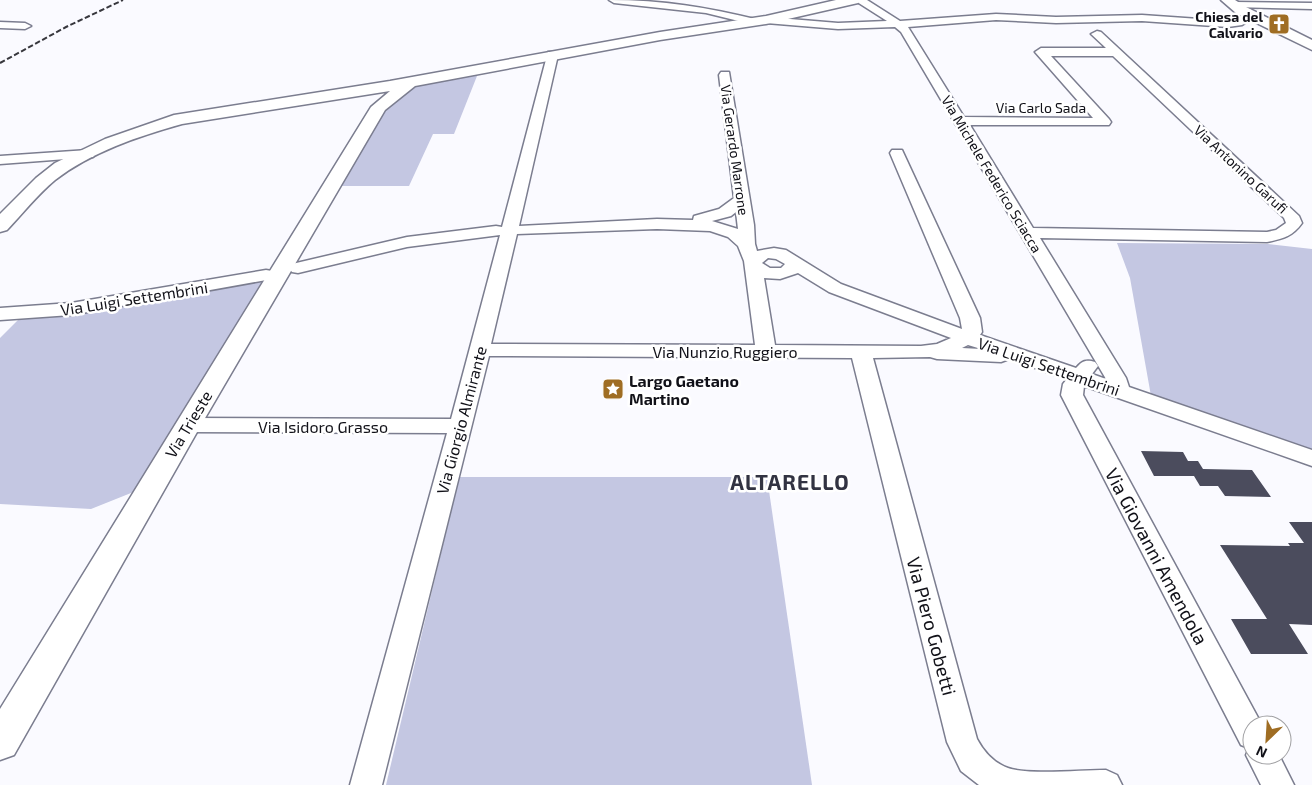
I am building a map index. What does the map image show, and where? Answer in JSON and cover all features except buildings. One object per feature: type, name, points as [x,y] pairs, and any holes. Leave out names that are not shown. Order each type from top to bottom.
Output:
[{"type":"street","points":[[614,0],[706,10],[761,21],[827,26],[899,24],[996,16],[1056,20],[1142,18],[1228,24],[1238,23],[1251,16]]},
{"type":"street","points":[[859,0],[879,11]]},
{"type":"street","points":[[0,226],[48,177],[88,154],[180,118],[344,93],[382,97],[424,79],[660,36],[761,21],[849,1],[879,11]]},
{"type":"street","points":[[1230,3],[1312,6]]},
{"type":"street","points":[[1230,3],[1251,16],[1312,46]]},
{"type":"street","name":"Via Michele Federico Sciacca","points":[[879,11],[905,30],[1116,378],[1119,389]]},
{"type":"street","points":[[0,25],[26,26]]},
{"type":"street","name":"Via Antonino Garufi","points":[[1028,233],[1266,236],[1290,230],[1294,223],[1291,216],[1097,34]]},
{"type":"street","name":"Via Carlo Sada","points":[[961,122],[1104,122],[1041,52],[1116,52]]},
{"type":"street","name":"Via Giorgio Almirante","points":[[366,785],[480,350],[552,55]]},
{"type":"street","name":"Via Gerardo Marrone","points":[[725,74],[746,224],[746,244]]},
{"type":"street","name":"Via Trieste","points":[[0,743],[382,97]]},
{"type":"street","points":[[897,153],[970,318],[972,332],[966,337]]},
{"type":"street","points":[[0,160],[88,154]]},
{"type":"street","points":[[657,224],[700,218],[725,212],[742,200]]},
{"type":"street","points":[[700,218],[728,220],[746,224]]},
{"type":"street","points":[[522,230],[657,224],[712,226],[734,233],[746,244],[753,263],[766,351]]},
{"type":"street","name":"Via Luigi Settembrini","points":[[746,224],[791,260],[835,288],[966,337],[1312,458]]},
{"type":"street","points":[[298,268],[407,242],[496,231]]},
{"type":"street","points":[[753,263],[765,273],[778,274],[790,271],[793,268],[791,260]]},
{"type":"street","name":"Via Luigi Settembrini","points":[[0,314],[71,310],[266,275]]},
{"type":"street","name":"Via Nunzio Ruggiero","points":[[480,350],[922,352],[948,348],[966,337]]},
{"type":"street","points":[[1079,376],[1092,360],[1096,347]]},
{"type":"street","name":"Via Piero Gobetti","points":[[860,352],[962,742],[972,761],[987,773],[1005,782],[1024,785],[1106,785]]},
{"type":"street","points":[[922,352],[1022,356]]},
{"type":"street","name":"Via Giovanni Amendola","points":[[1079,376],[1072,391],[1074,399],[1242,717]]},
{"type":"street","name":"Via Isidoro Grasso","points":[[187,425],[459,426]]},
{"type":"street","points":[[1267,765],[1278,785]]},
{"type":"shaded area","points":[[479,71],[454,134],[433,134],[409,186],[342,186],[374,128],[394,101],[406,91],[419,84]]},
{"type":"shaded area","points":[[1117,243],[1268,244],[1312,249],[1312,452],[1151,396],[1130,278]]},
{"type":"shaded area","points":[[263,280],[141,489],[91,509],[0,504],[0,338],[20,318],[110,309]]},
{"type":"shaded area","points":[[459,477],[767,477],[812,785],[386,785]]},
{"type":"railway","points":[[0,63],[66,27],[123,0]]},
{"type":"place","name":"Chiesa del Calvario","points":[[1279,24]]},
{"type":"place","name":"Largo Gaetano Martino","points":[[613,389]]},
{"type":"district","name":"ALTARELLO","points":[[790,481]]}]
